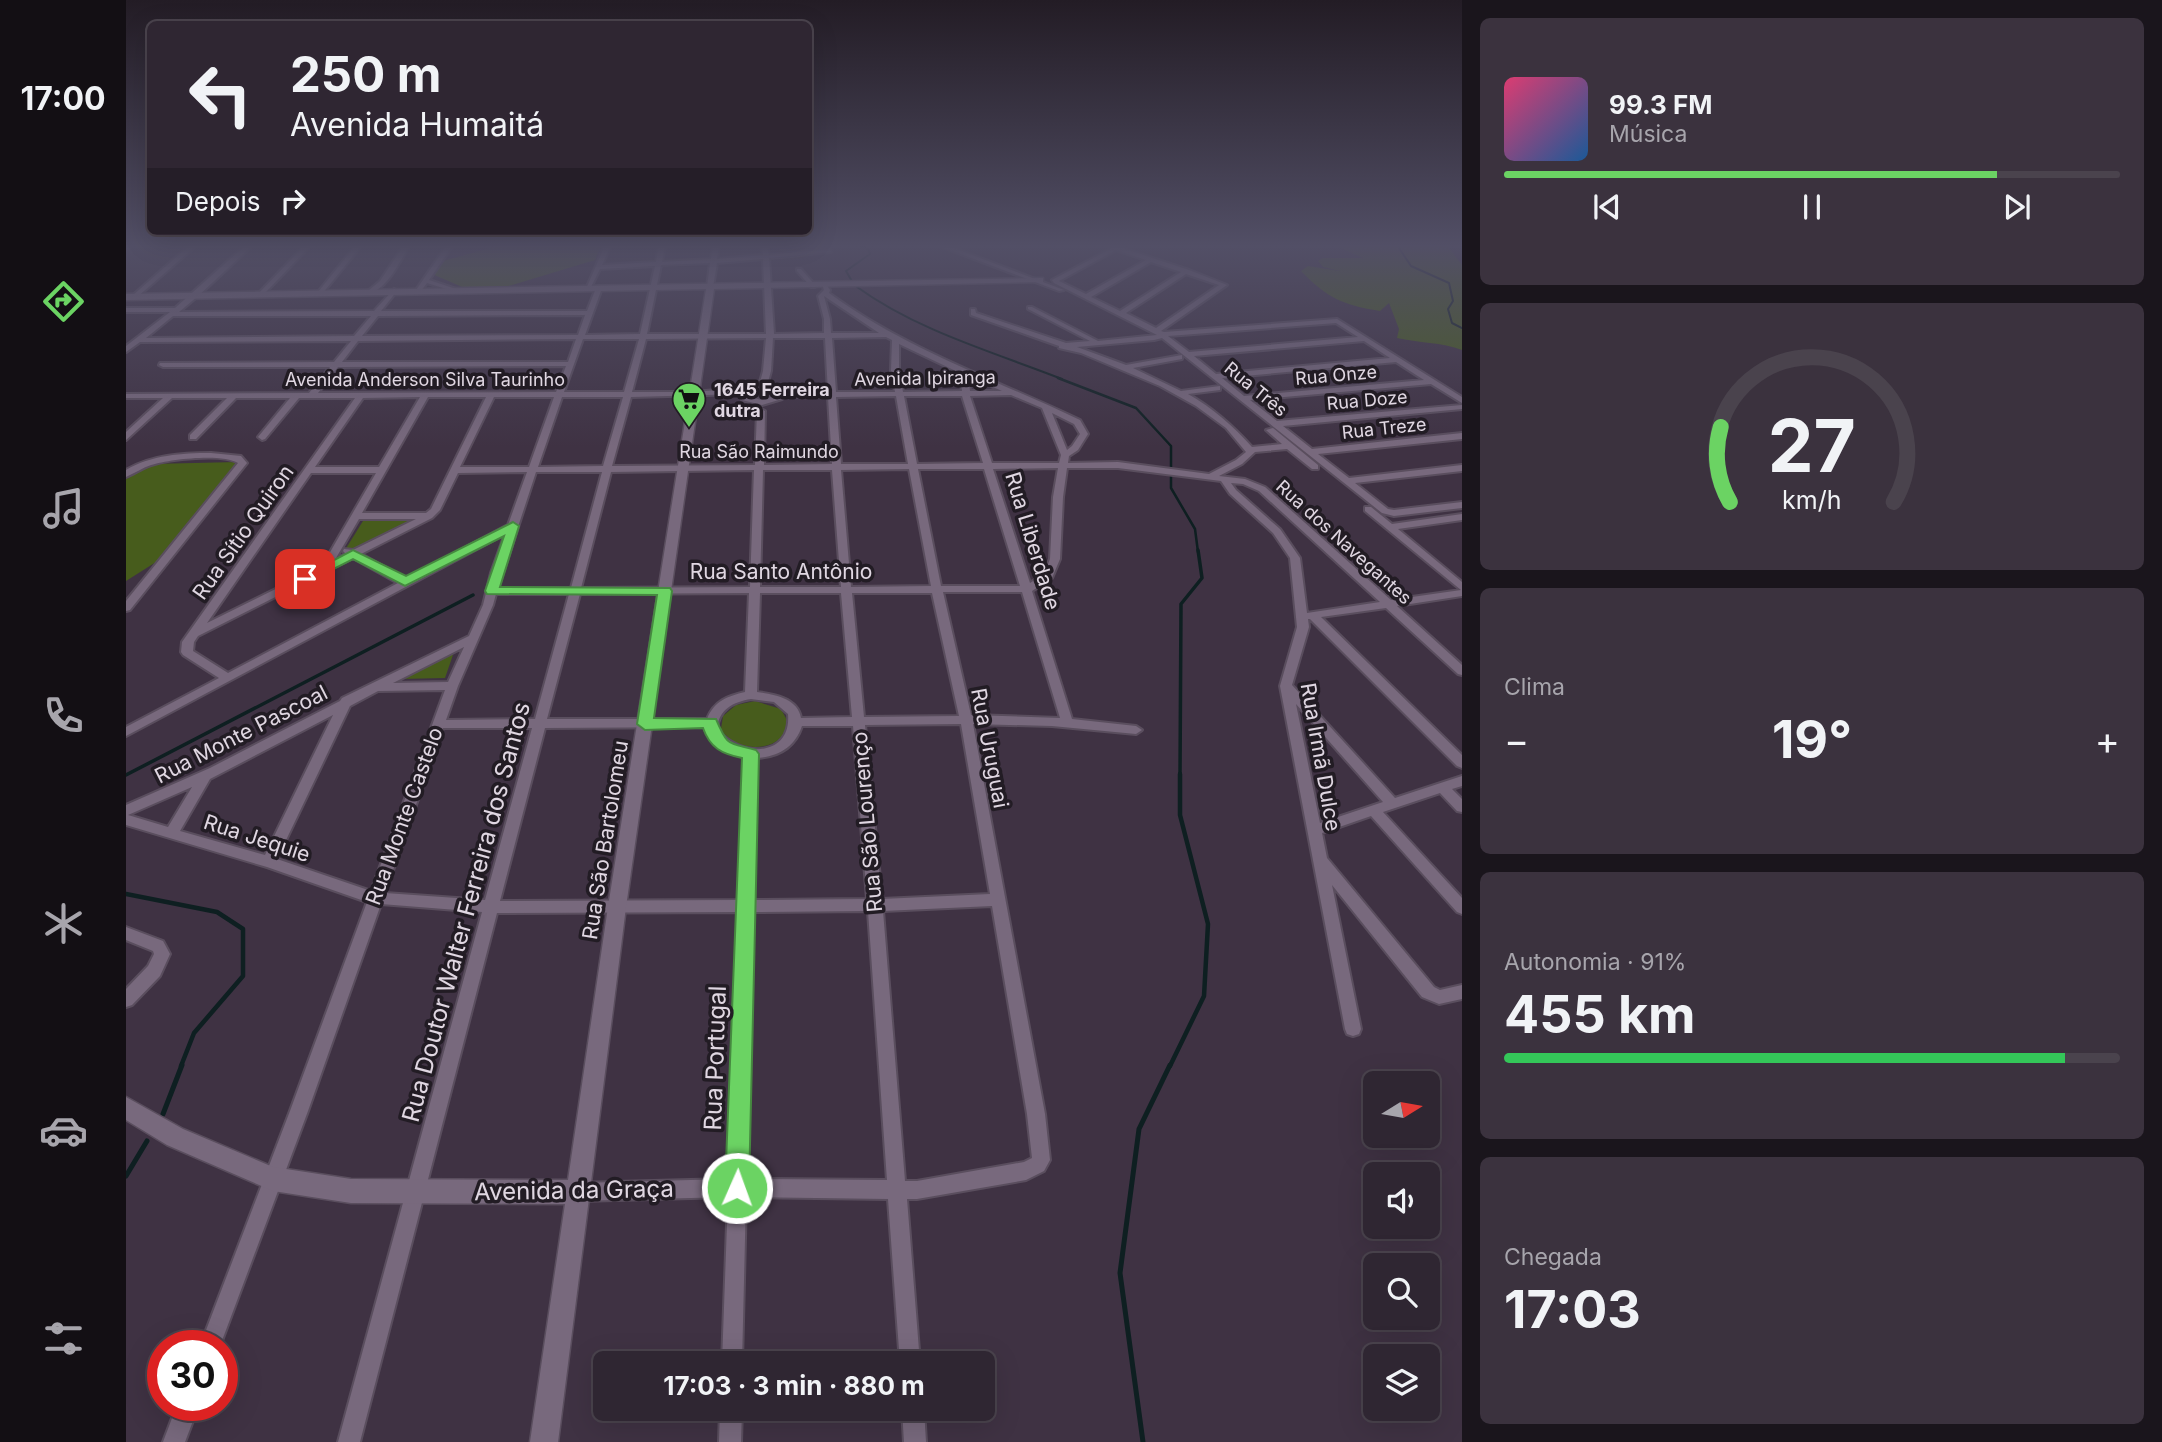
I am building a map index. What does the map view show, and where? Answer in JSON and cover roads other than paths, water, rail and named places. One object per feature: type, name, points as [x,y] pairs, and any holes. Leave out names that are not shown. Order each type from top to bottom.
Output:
[{"type":"street","points":[[126,350],[175,312]]},
{"type":"street","points":[[204,312],[589,313]]},
{"type":"street","name":"Rua Doutor Walter Ferreira dos Santos","points":[[349,1442],[649,312]]},
{"type":"street","name":"Rua São Bartolomeu","points":[[544,1442],[617,907],[707,312]]},
{"type":"street","points":[[768,312],[767,376],[764,382],[774,395]]},
{"type":"street","name":"Rua São Lourenço","points":[[824,312],[875,905],[908,1351]]},
{"type":"street","points":[[850,312],[890,339],[1077,422],[1083,430],[1082,438],[1063,460]]},
{"type":"street","points":[[973,312],[1123,368],[1181,393],[1220,420],[1248,465]]},
{"type":"street","points":[[1040,312],[1095,341]]},
{"type":"street","points":[[1111,312],[1158,335]]},
{"type":"street","points":[[1117,312],[1158,335],[1217,388],[1462,587]]},
{"type":"street","points":[[1158,335],[1188,312]]},
{"type":"street","name":"Rua Monte Castelo","points":[[216,1330],[452,686],[492,591],[558,395],[589,313]]},
{"type":"street","points":[[311,396],[376,314]]},
{"type":"street","points":[[1062,346],[1158,335],[1334,321],[1366,339],[1462,404]]},
{"type":"street","points":[[139,340],[769,337],[890,339]]},
{"type":"street","name":"Rua Uruguai","points":[[890,339],[937,590],[966,720],[1041,1145],[1040,1163]]},
{"type":"street","points":[[1123,368],[1183,356],[1366,339]]},
{"type":"street","name":"Rua Três","points":[[1183,356],[1215,376],[1382,510],[1394,513],[1462,505]]},
{"type":"street","points":[[1215,376],[1397,360]]},
{"type":"street","points":[[163,365],[570,364]]},
{"type":"street","name":"Rua Liberdade","points":[[964,372],[966,395],[1067,721]]},
{"type":"street","points":[[750,395],[767,376]]},
{"type":"street","name":"Rua Onze","points":[[1243,398],[1432,382]]},
{"type":"street","points":[[1181,393],[1217,388]]},
{"type":"street","name":"Avenida Ipiranga","points":[[799,395],[1010,393]]},
{"type":"street","points":[[724,394],[799,395]]},
{"type":"street","name":"Avenida Anderson Silva Taurinho","points":[[126,396],[724,394]]},
{"type":"street","points":[[226,677],[187,652],[188,642],[195,633],[429,516],[435,510],[456,470],[491,395]]},
{"type":"street","points":[[750,395],[774,395]]},
{"type":"street","points":[[750,395],[761,411]]},
{"type":"street","points":[[751,695],[761,411],[774,395]]},
{"type":"street","points":[[126,437],[170,396]]},
{"type":"street","points":[[193,437],[233,396]]},
{"type":"street","points":[[262,437],[296,396]]},
{"type":"street","name":"Rua Sítio Quiron","points":[[195,633],[360,396]]},
{"type":"street","points":[[325,569],[425,396]]},
{"type":"street","name":"Rua Doze","points":[[1275,424],[1462,404]]},
{"type":"street","points":[[1028,589],[1048,576],[1055,559],[1063,460],[1046,409]]},
{"type":"street","name":"Rua Treze","points":[[1310,452],[1462,436]]},
{"type":"street","points":[[1217,477],[1288,446]]},
{"type":"street","points":[[126,474],[138,465],[157,460],[226,457],[238,458],[243,463],[126,608]]},
{"type":"street","name":"Rua dos Navegantes","points":[[1063,460],[1139,466],[1217,477],[1248,465],[1262,489],[1462,671]]},
{"type":"street","name":"Rua São Raimundo","points":[[456,470],[990,466],[1063,460]]},
{"type":"street","points":[[1346,481],[1462,468]]},
{"type":"street","points":[[310,470],[383,470]]},
{"type":"street","name":"Rua Irmã Dulce","points":[[1217,477],[1277,531],[1290,549],[1297,568],[1307,616],[1290,665],[1286,686],[1353,1029]]},
{"type":"street","points":[[355,516],[429,516]]},
{"type":"street","points":[[1391,527],[1457,517],[1462,525]]},
{"type":"street","points":[[126,732],[513,526]]},
{"type":"street","points":[[339,545],[405,582]]},
{"type":"street","name":"Rua Santo Antônio","points":[[492,591],[1028,589]]},
{"type":"street","points":[[1307,616],[1462,593]]},
{"type":"street","points":[[1307,616],[1462,763]]},
{"type":"street","name":"Rua Monte Pascoal","points":[[126,811],[204,779],[372,687],[473,638]]},
{"type":"street","name":"Rua Monte Pascoal","points":[[372,687],[452,686]]},
{"type":"street","points":[[1286,686],[1393,804]]},
{"type":"street","points":[[751,695],[777,699],[794,712],[797,722],[796,730],[785,745],[763,754],[729,750],[720,744],[711,730],[710,723],[720,706],[751,695]]},
{"type":"street","points":[[269,862],[346,701]]},
{"type":"street","points":[[797,722],[1067,721],[1136,730]]},
{"type":"street","points":[[438,724],[710,723]]},
{"type":"street","name":"Rua Portugal","points":[[732,1351],[750,754]]},
{"type":"street","points":[[172,833],[204,779]]},
{"type":"street","points":[[1315,830],[1462,781]]},
{"type":"street","points":[[1443,788],[1462,807]]},
{"type":"street","points":[[1374,811],[1462,908]]},
{"type":"street","name":"Rua Jequie","points":[[126,820],[269,862],[374,898],[492,907],[875,905],[998,900]]},
{"type":"street","points":[[1319,858],[1429,992],[1439,997],[1462,992]]},
{"type":"street","points":[[126,933],[158,946],[162,954],[154,971],[126,1000]]},
{"type":"street","name":"Avenida da Graça","points":[[126,1108],[175,1138],[273,1179],[351,1191],[578,1192],[737,1188],[936,1188],[1026,1171],[1040,1163]]},
{"type":"street","points":[[174,1442],[182,1421]]},
{"type":"street","points":[[730,1442],[731,1421]]},
{"type":"street","points":[[914,1421],[915,1442]]},
{"type":"waterway","points":[[898,312],[983,350],[1062,379]]},
{"type":"waterway","points":[[1449,312],[1452,323],[1462,328]]},
{"type":"waterway","points":[[1058,378],[1136,408],[1171,446],[1171,467]]},
{"type":"waterway","points":[[1171,473],[1171,488],[1195,529],[1198,552]]},
{"type":"waterway","points":[[1180,776],[1181,604],[1202,578],[1198,550]]},
{"type":"waterway","points":[[126,775],[473,595]]},
{"type":"waterway","points":[[1170,1066],[1204,996],[1208,924],[1180,815],[1180,776]]},
{"type":"waterway","points":[[126,894],[217,912],[243,929],[243,976],[194,1033],[181,1066]]},
{"type":"waterway","points":[[163,1114],[182,1065]]},
{"type":"waterway","points":[[1143,1442],[1120,1273],[1139,1129],[1170,1065]]},
{"type":"waterway","points":[[126,1176],[147,1141]]},
{"type":"place","name":"1645 Ferreira dutra","points":[[689,429]]}]
